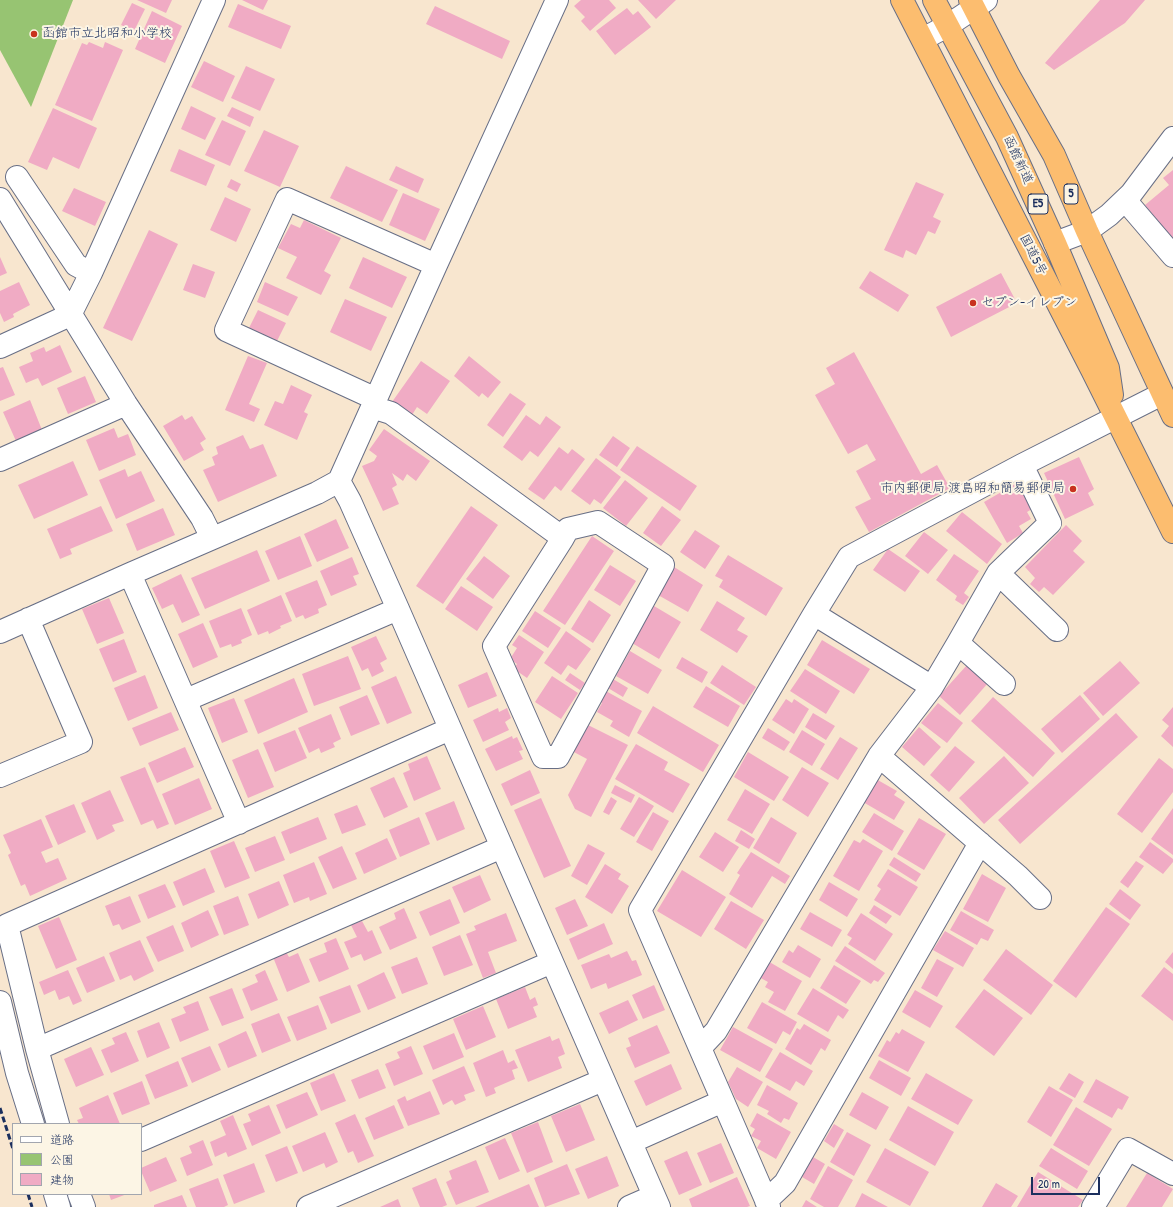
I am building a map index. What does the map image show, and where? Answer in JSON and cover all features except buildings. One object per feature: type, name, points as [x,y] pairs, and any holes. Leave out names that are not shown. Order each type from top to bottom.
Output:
[{"type":"highway","name":"国道5号","points":[[902,0],[1173,532]]},
{"type":"highway","name":"函館新道","points":[[934,0],[1007,137],[1055,243],[1108,368],[1116,418]]},
{"type":"highway","name":"5","points":[[977,3],[1009,76],[1054,155],[1087,231],[1173,416]]},
{"type":"street","points":[[0,347],[70,315],[91,274],[214,0]]},
{"type":"street","points":[[0,632],[316,493],[339,481],[557,0]]},
{"type":"street","points":[[923,39],[947,26],[977,3]]},
{"type":"street","points":[[1055,243],[1087,231],[1109,216],[1131,194],[1173,138]]},
{"type":"street","points":[[17,177],[76,266],[91,274]]},
{"type":"street","points":[[436,265],[287,199],[226,330],[374,403],[391,413],[563,538]]},
{"type":"street","points":[[0,200],[126,404],[202,518],[212,538]]},
{"type":"street","points":[[1125,200],[1173,256]]},
{"type":"street","points":[[980,843],[785,1183],[767,1204],[640,910],[814,614],[850,557],[1162,394]]},
{"type":"street","points":[[0,460],[126,404]]},
{"type":"street","points":[[700,1048],[716,1031],[879,756],[932,687],[998,573],[1050,523],[1022,466]]},
{"type":"street","points":[[339,481],[398,609],[657,1201],[629,1207]]},
{"type":"street","points":[[598,522],[663,565],[558,757],[543,757],[494,646],[563,538],[568,529],[598,522]]},
{"type":"street","points":[[998,573],[1057,630]]},
{"type":"street","points":[[130,574],[239,823]]},
{"type":"street","points":[[186,700],[398,609]]},
{"type":"street","points":[[814,614],[932,687]]},
{"type":"street","points":[[0,776],[81,742],[28,619]]},
{"type":"street","points":[[958,643],[1004,684]]},
{"type":"street","points":[[58,1123],[37,1049],[7,925],[450,729]]},
{"type":"street","points":[[879,756],[1018,876],[1040,898]]},
{"type":"street","points":[[37,1049],[502,847]]},
{"type":"street","points":[[142,1140],[552,962]]},
{"type":"street","points":[[0,1002],[17,1073],[33,1123]]},
{"type":"street","points":[[308,1207],[603,1080]]},
{"type":"street","points":[[631,1142],[723,1101]]},
{"type":"street","points":[[1093,1207],[1128,1149],[1173,1174]]},
{"type":"street","points":[[55,1195],[59,1207]]},
{"type":"street","points":[[79,1195],[84,1207]]},
{"type":"green space","name":"函館市立北昭和小学校","points":[[0,0],[73,0],[31,107],[0,50]]},
{"type":"railway","points":[[0,1108],[12,1146]]},
{"type":"railway","points":[[28,1195],[32,1207]]},
{"type":"place","name":"函館市立北昭和小学校","points":[[34,34]]},
{"type":"place","name":"セブン-イレブン","points":[[973,303]]},
{"type":"place","name":"市内郵便局 渡島昭和簡易郵便局","points":[[1073,489]]}]
